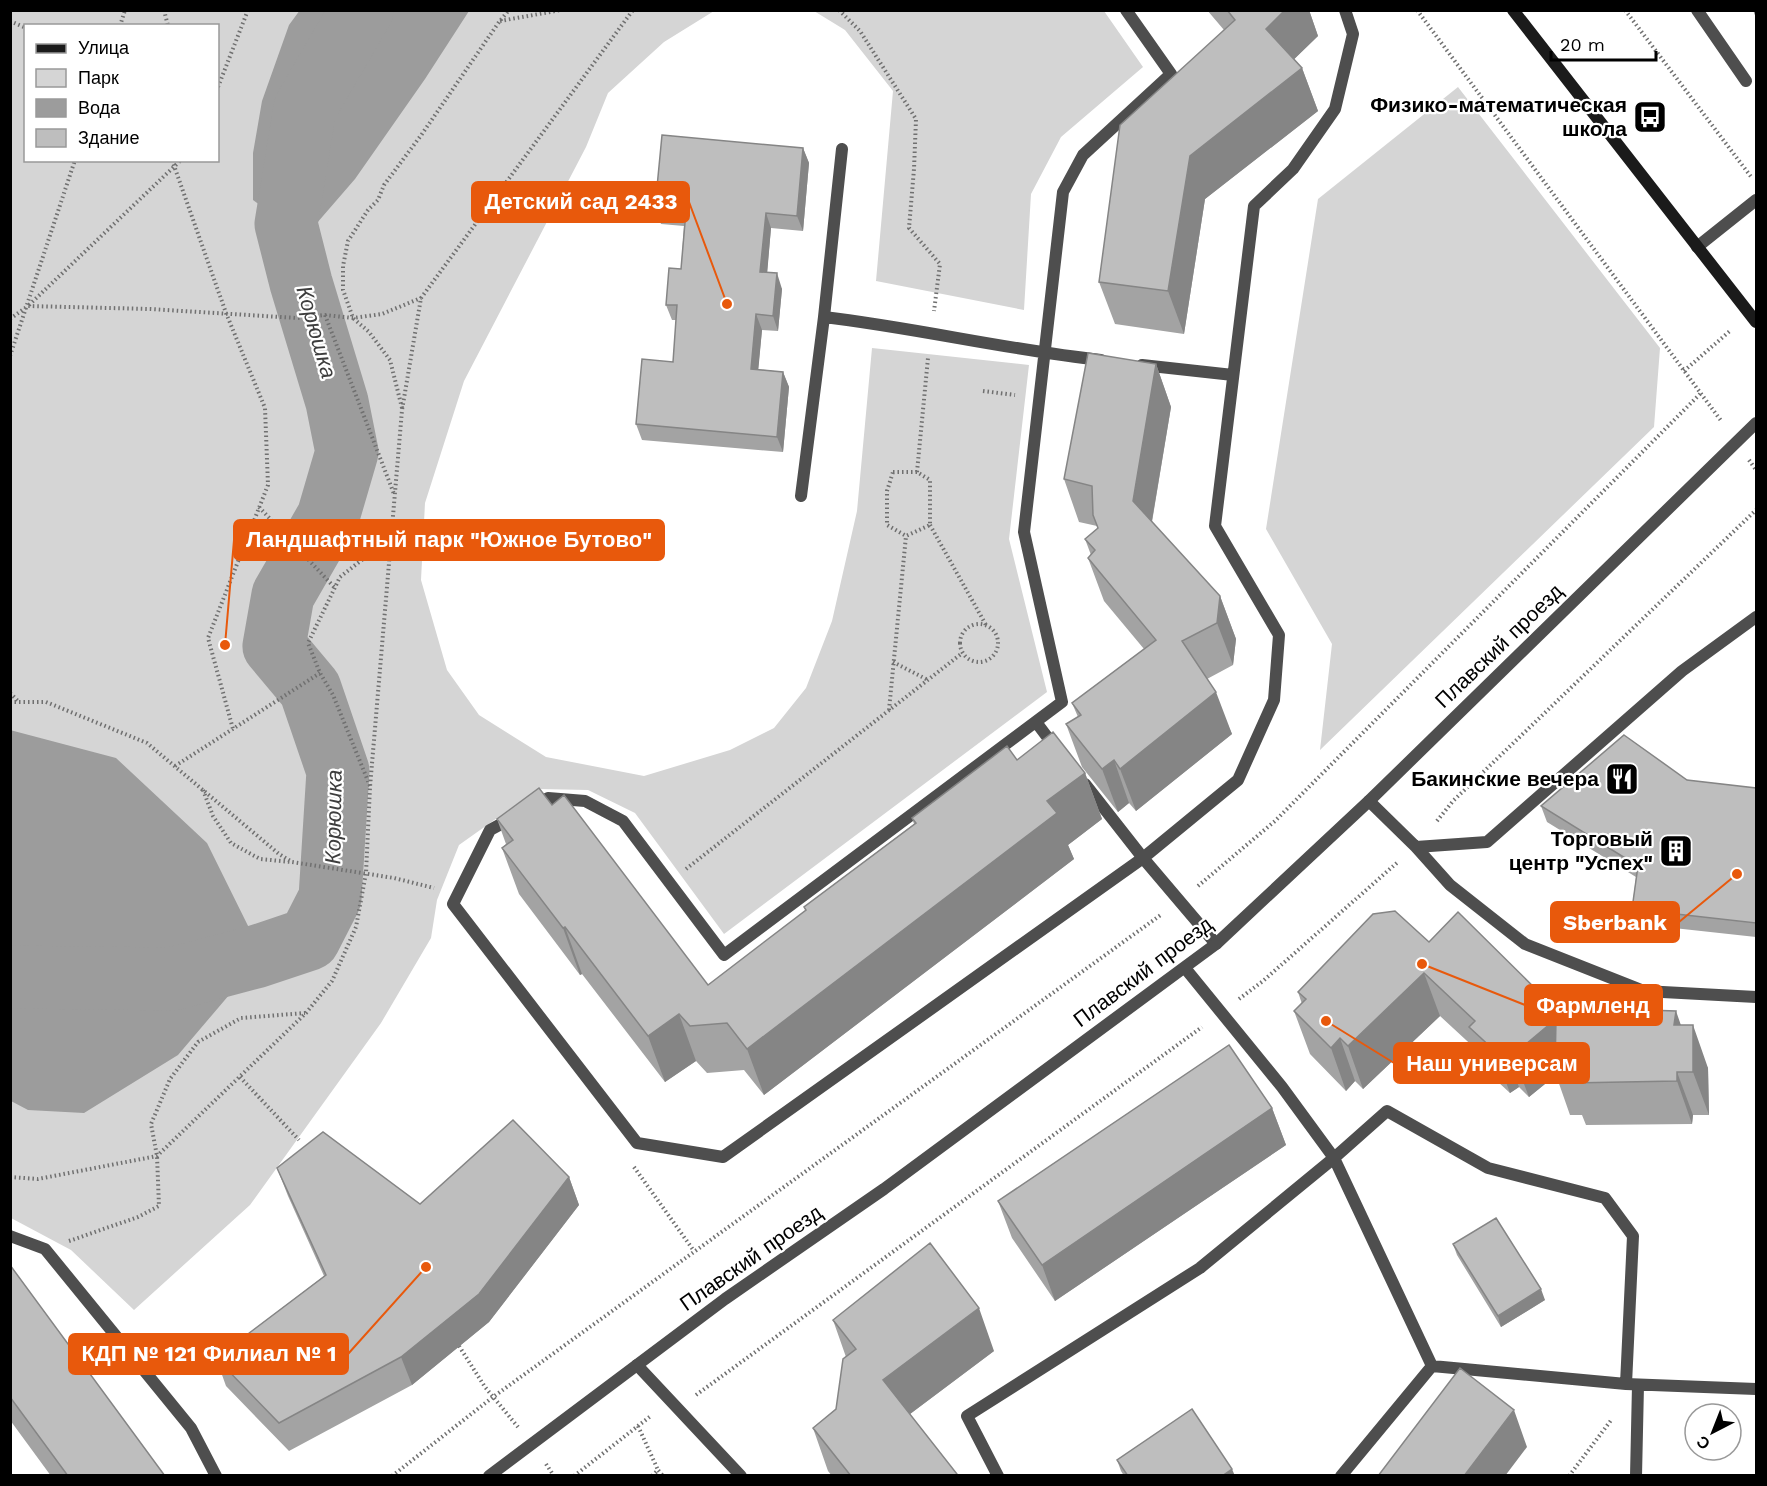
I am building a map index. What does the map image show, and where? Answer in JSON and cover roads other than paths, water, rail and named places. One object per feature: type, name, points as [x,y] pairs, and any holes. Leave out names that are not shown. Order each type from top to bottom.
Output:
[{"type":"street","points":[[1125,10],[1171,74],[1083,155],[1063,192],[1024,532],[1062,702],[724,955],[623,821],[585,801],[548,798],[490,830],[453,904],[637,1143],[723,1157],[1143,858],[1238,780],[1274,700],[1279,635],[1215,526],[1254,206],[1293,170],[1335,109],[1353,34],[1345,10]]},
{"type":"street","points":[[1513,10],[1753,318]]},
{"type":"street","points":[[1697,10],[1746,81]]},
{"type":"street","points":[[801,496],[824,317],[842,149]]},
{"type":"street","points":[[1697,247],[1756,200]]},
{"type":"street","points":[[824,317],[931,333],[1045,354],[1233,375]]},
{"type":"street","name":"Плавский проезд","points":[[489,1476],[725,1299],[884,1189],[1216,944],[1369,801],[1756,423]]},
{"type":"street","points":[[1416,847],[1487,842],[1682,671],[1756,617]]},
{"type":"street","points":[[1036,722],[1064,758]]},
{"type":"street","points":[[1078,777],[1216,944]]},
{"type":"street","points":[[1369,801],[1416,847],[1450,885],[1525,944],[1644,991],[1756,997]]},
{"type":"street","points":[[1185,968],[1282,1087],[1334,1158],[1432,1366]]},
{"type":"street","points":[[998,1476],[967,1416],[1200,1268],[1334,1158],[1387,1111],[1488,1168],[1605,1198],[1633,1236],[1632,1385],[1636,1476]]},
{"type":"street","points":[[10,1236],[45,1249],[191,1428],[216,1476]]},
{"type":"street","points":[[637,1365],[741,1476]]},
{"type":"street","points":[[1432,1366],[1632,1385],[1756,1389]]},
{"type":"street","points":[[1341,1476],[1432,1366]]},
{"type":"water","points":[[300,10],[469,11],[355,179],[310,231],[286,224],[253,200],[253,153],[262,101],[289,25]]},
{"type":"water","points":[[10,730],[116,758],[207,843],[255,940],[253,972],[241,981],[178,1055],[84,1113],[28,1110],[11,1101]]},
{"type":"waterway","name":"Корюшка","points":[[10,977],[172,979],[255,957],[309,939],[330,898],[338,771],[310,689],[274,646],[283,595],[328,517],[347,452],[337,402],[301,283],[286,224],[305,108],[362,10]]},
{"type":"place","name":"Физико-математическая школа","points":[[1650,117]]},
{"type":"place","name":"Детский сад 2433","points":[[727,304]]},
{"type":"place","name":"Ландшафтный парк \"Южное Бутово\"","points":[[225,645]]},
{"type":"place","name":"Бакинские вечера","points":[[1622,779]]},
{"type":"place","name":"Торговый центр \"Успех\"","points":[[1676,851]]},
{"type":"place","name":"Sberbank","points":[[1737,874]]},
{"type":"place","name":"Фармленд","points":[[1422,964]]},
{"type":"place","name":"Наш универсам","points":[[1326,1021]]},
{"type":"place","name":"КДП № 121 Филиал № 1","points":[[426,1267]]}]
